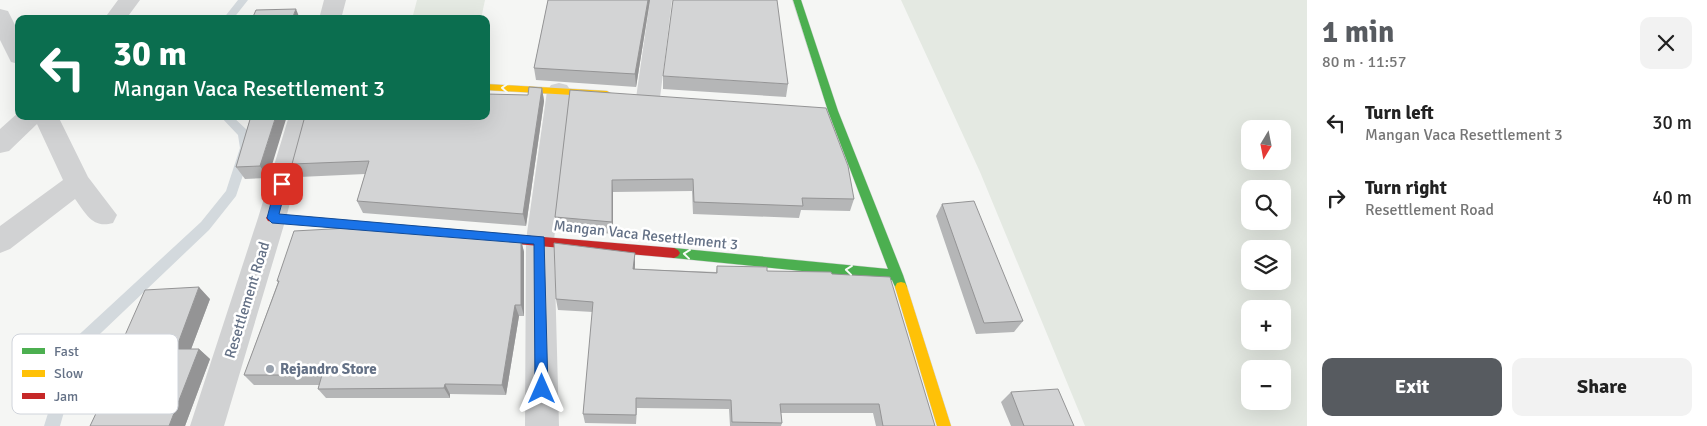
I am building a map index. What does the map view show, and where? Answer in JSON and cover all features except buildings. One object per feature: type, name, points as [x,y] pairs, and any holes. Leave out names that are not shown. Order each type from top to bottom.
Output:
[{"type":"street","points":[[118,15],[129,0]]},
{"type":"street","points":[[331,15],[335,0]]},
{"type":"street","points":[[648,98],[661,0]]},
{"type":"street","points":[[797,0],[828,111],[897,275],[944,426]]},
{"type":"street","points":[[0,16],[15,48]]},
{"type":"street","points":[[490,87],[618,95]]},
{"type":"street","points":[[542,426],[540,240],[559,91]]},
{"type":"street","points":[[0,144],[26,120]]},
{"type":"street","points":[[48,120],[78,183],[102,215]]},
{"type":"street","name":"Resettlement Road","points":[[207,426],[272,218],[300,120]]},
{"type":"street","points":[[0,241],[78,183]]},
{"type":"street","name":"Mangan Vaca Resettlement 3","points":[[272,218],[540,240],[897,275]]},
{"type":"shaded area","points":[[417,0],[485,0],[482,15],[413,15]]},
{"type":"shaded area","points":[[901,0],[1307,0],[1307,426],[1085,426],[980,172]]},
{"type":"waterway","points":[[231,15],[243,0]]},
{"type":"waterway","points":[[90,334],[205,226],[232,193],[246,148],[243,133],[229,120]]},
{"type":"waterway","points":[[52,426],[56,414]]},
{"type":"traffic: fast","points":[[797,0],[833,111],[901,287]]},
{"type":"traffic: fast","points":[[674,253],[897,275]]},
{"type":"traffic: slow","points":[[490,87],[607,94]]},
{"type":"traffic: slow","points":[[901,287],[944,426]]},
{"type":"traffic: jam","points":[[272,218],[674,253]]},
{"type":"place","name":"Rejandro Store","points":[[270,369]]},
{"type":"route","points":[[282,184],[272,218],[540,240],[542,389]]}]
